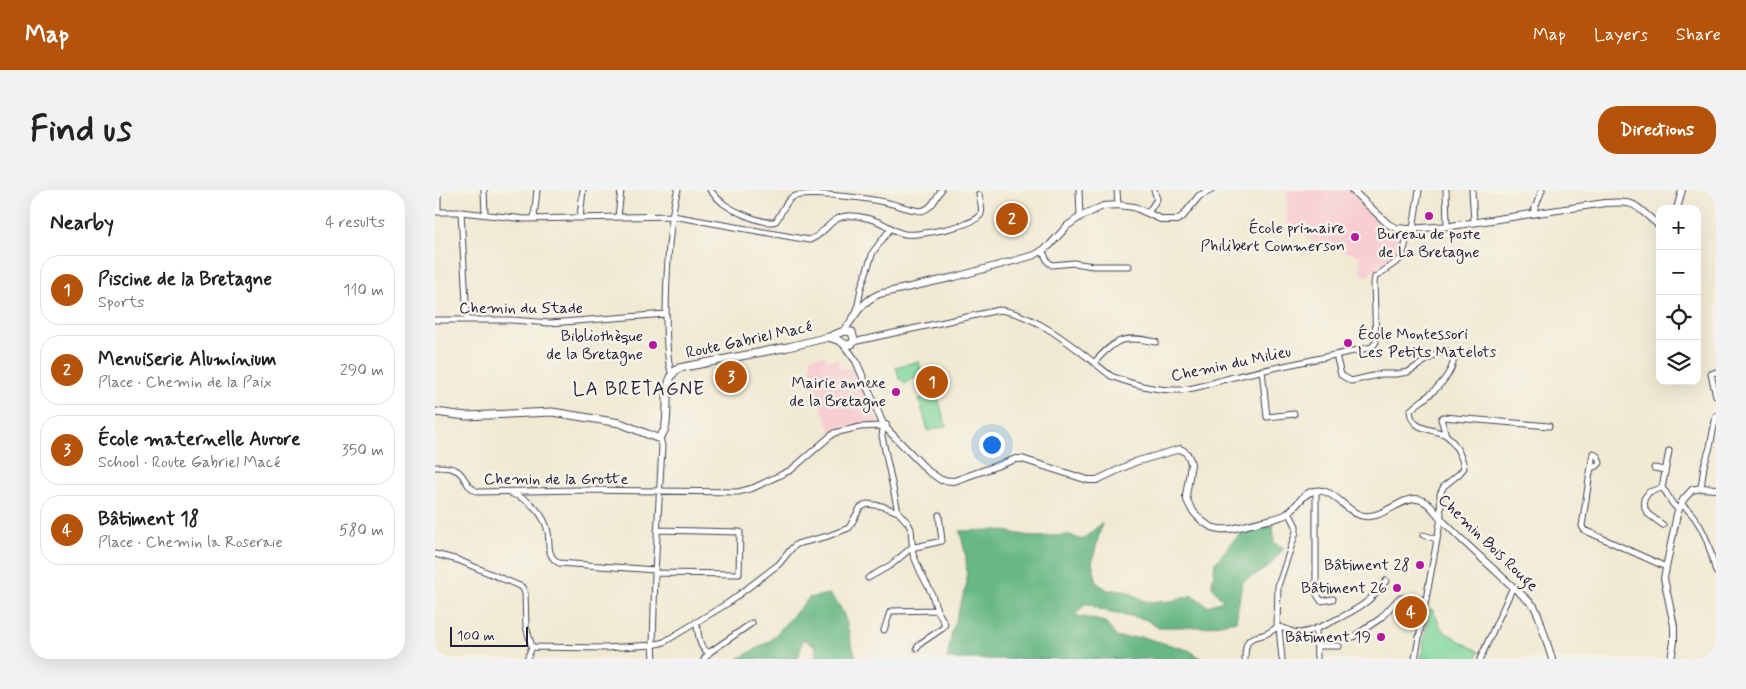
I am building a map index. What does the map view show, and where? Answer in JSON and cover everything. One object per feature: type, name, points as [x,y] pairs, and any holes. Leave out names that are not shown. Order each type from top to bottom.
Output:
[{"type":"main road","name":"Route Gabriel Macé","points":[[660,437],[665,428],[667,392],[672,375],[676,370],[829,337],[847,338]]},
{"type":"main road","points":[[435,412],[466,416],[551,412],[620,423],[652,438],[660,437]]},
{"type":"street","points":[[438,190],[437,212],[461,212],[512,218],[673,216],[809,240],[821,234],[836,219],[843,216],[864,218],[905,235],[949,228],[975,220],[981,213],[979,196]]},
{"type":"street","points":[[484,190],[485,214]]},
{"type":"street","points":[[534,218],[537,190]]},
{"type":"street","points":[[580,217],[583,190]]},
{"type":"street","points":[[617,217],[621,190]]},
{"type":"street","points":[[672,375],[667,359],[667,314],[669,256],[678,190]]},
{"type":"street","points":[[710,190],[722,203],[737,212],[761,221],[773,222],[777,221],[789,199],[793,196],[806,194],[825,195],[881,201],[921,211],[926,210],[933,203],[941,190]]},
{"type":"street","points":[[1079,190],[1080,217]]},
{"type":"street","points":[[1117,190],[1118,205]]},
{"type":"street","points":[[1148,213],[1157,199],[1153,190]]},
{"type":"street","points":[[857,310],[866,301],[879,294],[955,277],[1028,258],[1043,252],[1067,226],[1080,217],[1103,206],[1134,207],[1163,220],[1177,220],[1183,216],[1200,193],[1211,190]]},
{"type":"street","points":[[1352,190],[1388,224],[1396,228],[1411,229],[1447,226],[1605,202],[1626,202],[1637,205],[1656,222]]},
{"type":"street","points":[[1411,229],[1419,190]]},
{"type":"street","points":[[1446,190],[1447,226]]},
{"type":"street","points":[[1472,190],[1474,222]]},
{"type":"street","points":[[1533,213],[1543,190]]},
{"type":"street","points":[[1678,205],[1682,190]]},
{"type":"street","points":[[461,212],[467,320]]},
{"type":"street","points":[[891,228],[873,252],[847,338],[851,354],[884,427],[928,471],[941,480],[954,481],[1017,459],[1022,459],[1088,480],[1097,480],[1135,462],[1180,448],[1184,450],[1191,464],[1186,498],[1196,515],[1218,529],[1229,529],[1284,516],[1304,496],[1316,491],[1316,593],[1321,601],[1333,599]]},
{"type":"street","name":"Chemin du Milieu","points":[[847,338],[862,339],[999,310],[1019,313],[1055,334],[1111,376],[1127,382],[1167,390],[1192,388],[1262,370],[1372,347],[1375,344],[1375,278],[1402,258],[1411,229]]},
{"type":"street","points":[[1043,252],[1048,262],[1052,265],[1129,266]]},
{"type":"street","name":"Chemin du Stade","points":[[435,320],[567,323],[667,314]]},
{"type":"street","points":[[1094,363],[1117,342],[1136,338],[1156,342]]},
{"type":"street","points":[[1336,355],[1341,375],[1351,381],[1382,374],[1408,372],[1437,354],[1447,351],[1453,354],[1455,359],[1449,373],[1429,396],[1410,411],[1415,424],[1425,430],[1446,435]]},
{"type":"street","points":[[1262,370],[1267,417],[1294,414]]},
{"type":"street","points":[[1716,372],[1711,374],[1716,396]]},
{"type":"street","points":[[1701,488],[1704,466],[1716,416]]},
{"type":"street","points":[[1415,659],[1441,518],[1440,494],[1444,486],[1464,468],[1460,454],[1446,435],[1441,419],[1443,417],[1549,426]]},
{"type":"street","name":"Chemin de la Grotte","points":[[435,467],[453,468],[462,474],[475,491],[479,492],[570,490],[738,492],[753,488],[791,470],[834,433],[860,427],[884,427]]},
{"type":"street","points":[[884,427],[883,436],[898,512]]},
{"type":"street","points":[[654,659],[655,571],[662,446],[660,437]]},
{"type":"street","points":[[1662,488],[1669,451]]},
{"type":"street","points":[[1591,468],[1582,526],[1584,530],[1666,567]]},
{"type":"street","points":[[1654,468],[1665,470]]},
{"type":"street","points":[[1662,488],[1667,492],[1671,504],[1688,511],[1707,539],[1716,572]]},
{"type":"street","points":[[1662,488],[1649,492],[1644,499],[1645,509],[1648,514],[1663,525]]},
{"type":"street","points":[[1671,659],[1674,626],[1665,587],[1666,567],[1679,507],[1692,490],[1701,488],[1716,489]]},
{"type":"street","name":"Chemin Bois Rouge","points":[[1316,491],[1329,494],[1361,516],[1371,516],[1413,499],[1424,501],[1534,606],[1537,610],[1552,659]]},
{"type":"street","points":[[506,492],[527,499],[542,517],[548,532],[550,553],[555,561],[559,563],[655,571],[739,574],[740,532],[657,530]]},
{"type":"street","points":[[532,647],[605,648],[653,645],[664,642],[728,603],[771,571],[797,544],[849,528],[860,508],[867,504],[882,506],[898,512],[908,523],[911,529],[911,548],[919,571],[931,592],[937,610],[945,624],[943,628],[921,643],[917,648]]},
{"type":"street","points":[[1282,659],[1278,628],[1278,586],[1296,532],[1296,526],[1289,512]]},
{"type":"street","points":[[868,578],[891,565],[911,548],[942,541],[939,515]]},
{"type":"street","points":[[1423,535],[1437,539]]},
{"type":"street","points":[[435,554],[458,560],[522,587],[525,594],[525,627],[532,647],[527,659]]},
{"type":"street","points":[[1245,659],[1245,644],[1248,640],[1269,634],[1281,627],[1289,632],[1299,633],[1316,628],[1362,605],[1386,581]]},
{"type":"street","points":[[1481,659],[1513,587]]},
{"type":"street","points":[[1353,637],[1381,618],[1398,599],[1425,600]]},
{"type":"street","points":[[884,630],[892,611],[937,610]]},
{"type":"street","points":[[697,622],[702,649],[710,652]]},
{"type":"street","points":[[704,659],[710,652],[752,623]]},
{"type":"street","points":[[1316,628],[1317,659]]},
{"type":"street","points":[[1360,633],[1363,640]]},
{"type":"street","points":[[1317,646],[1339,646]]},
{"type":"shaded area","name":"École primaire Philibert Commerson","points":[[1287,190],[1348,190],[1382,225],[1393,231],[1404,233],[1396,260],[1378,264],[1377,271],[1370,272],[1370,276],[1361,275],[1360,256],[1318,245],[1287,224]]},
{"type":"shaded area","points":[[825,355],[827,360],[838,359],[839,369],[857,367],[858,378],[861,378],[863,388],[865,388],[878,421],[875,425],[836,428],[831,433],[813,384],[810,357]]},
{"type":"green space","points":[[919,361],[921,372],[918,372],[915,378],[906,384],[899,378],[896,367]]},
{"type":"green space","points":[[937,394],[946,426],[928,431],[919,399]]},
{"type":"green space","points":[[1273,520],[1274,543],[1284,548],[1267,568],[1242,582],[1236,621],[1203,627],[1157,627],[1145,619],[1102,610],[1086,603],[1075,615],[1105,622],[1117,638],[1142,637],[1188,650],[1203,659],[947,659],[952,632],[967,583],[966,557],[960,531],[1000,530],[1034,537],[1070,535],[1082,540],[1102,523],[1092,562],[1097,583],[1108,590],[1124,590],[1147,602],[1171,601],[1193,595],[1207,606],[1223,601],[1212,586],[1215,563],[1233,541],[1250,527]]},
{"type":"green space","points":[[829,594],[836,600],[844,616],[857,659],[815,659],[816,646],[803,639],[798,659],[738,659],[770,641],[809,598]]},
{"type":"green space","points":[[1429,610],[1433,610],[1440,626],[1445,632],[1479,652],[1476,659],[1421,659]]},
{"type":"water","points":[[937,374],[940,380],[936,386],[926,385],[924,379]]},
{"type":"place","name":"Bureau de poste de La Bretagne","points":[[1429,216]]},
{"type":"place","name":"Menuiserie Aluminium","points":[[1012,219]]},
{"type":"place","name":"École primaire Philibert Commerson","points":[[1355,237]]},
{"type":"place","name":"École Montessori Les Petits Matelots","points":[[1348,343]]},
{"type":"place","name":"Bibliothèque de la Bretagne","points":[[653,345]]},
{"type":"place","name":"École maternelle Aurore","points":[[731,377]]},
{"type":"place","name":"Piscine de la Bretagne","points":[[932,382]]},
{"type":"place","name":"Mairie annexe de la Bretagne","points":[[896,392]]},
{"type":"place","name":"Bâtiment 28","points":[[1420,565]]},
{"type":"place","name":"Bâtiment 26","points":[[1397,588]]},
{"type":"place","name":"Bâtiment 18","points":[[1411,612]]},
{"type":"place","name":"Bâtiment 19","points":[[1381,637]]},
{"type":"district","name":"LA BRETAGNE","points":[[639,389]]}]
